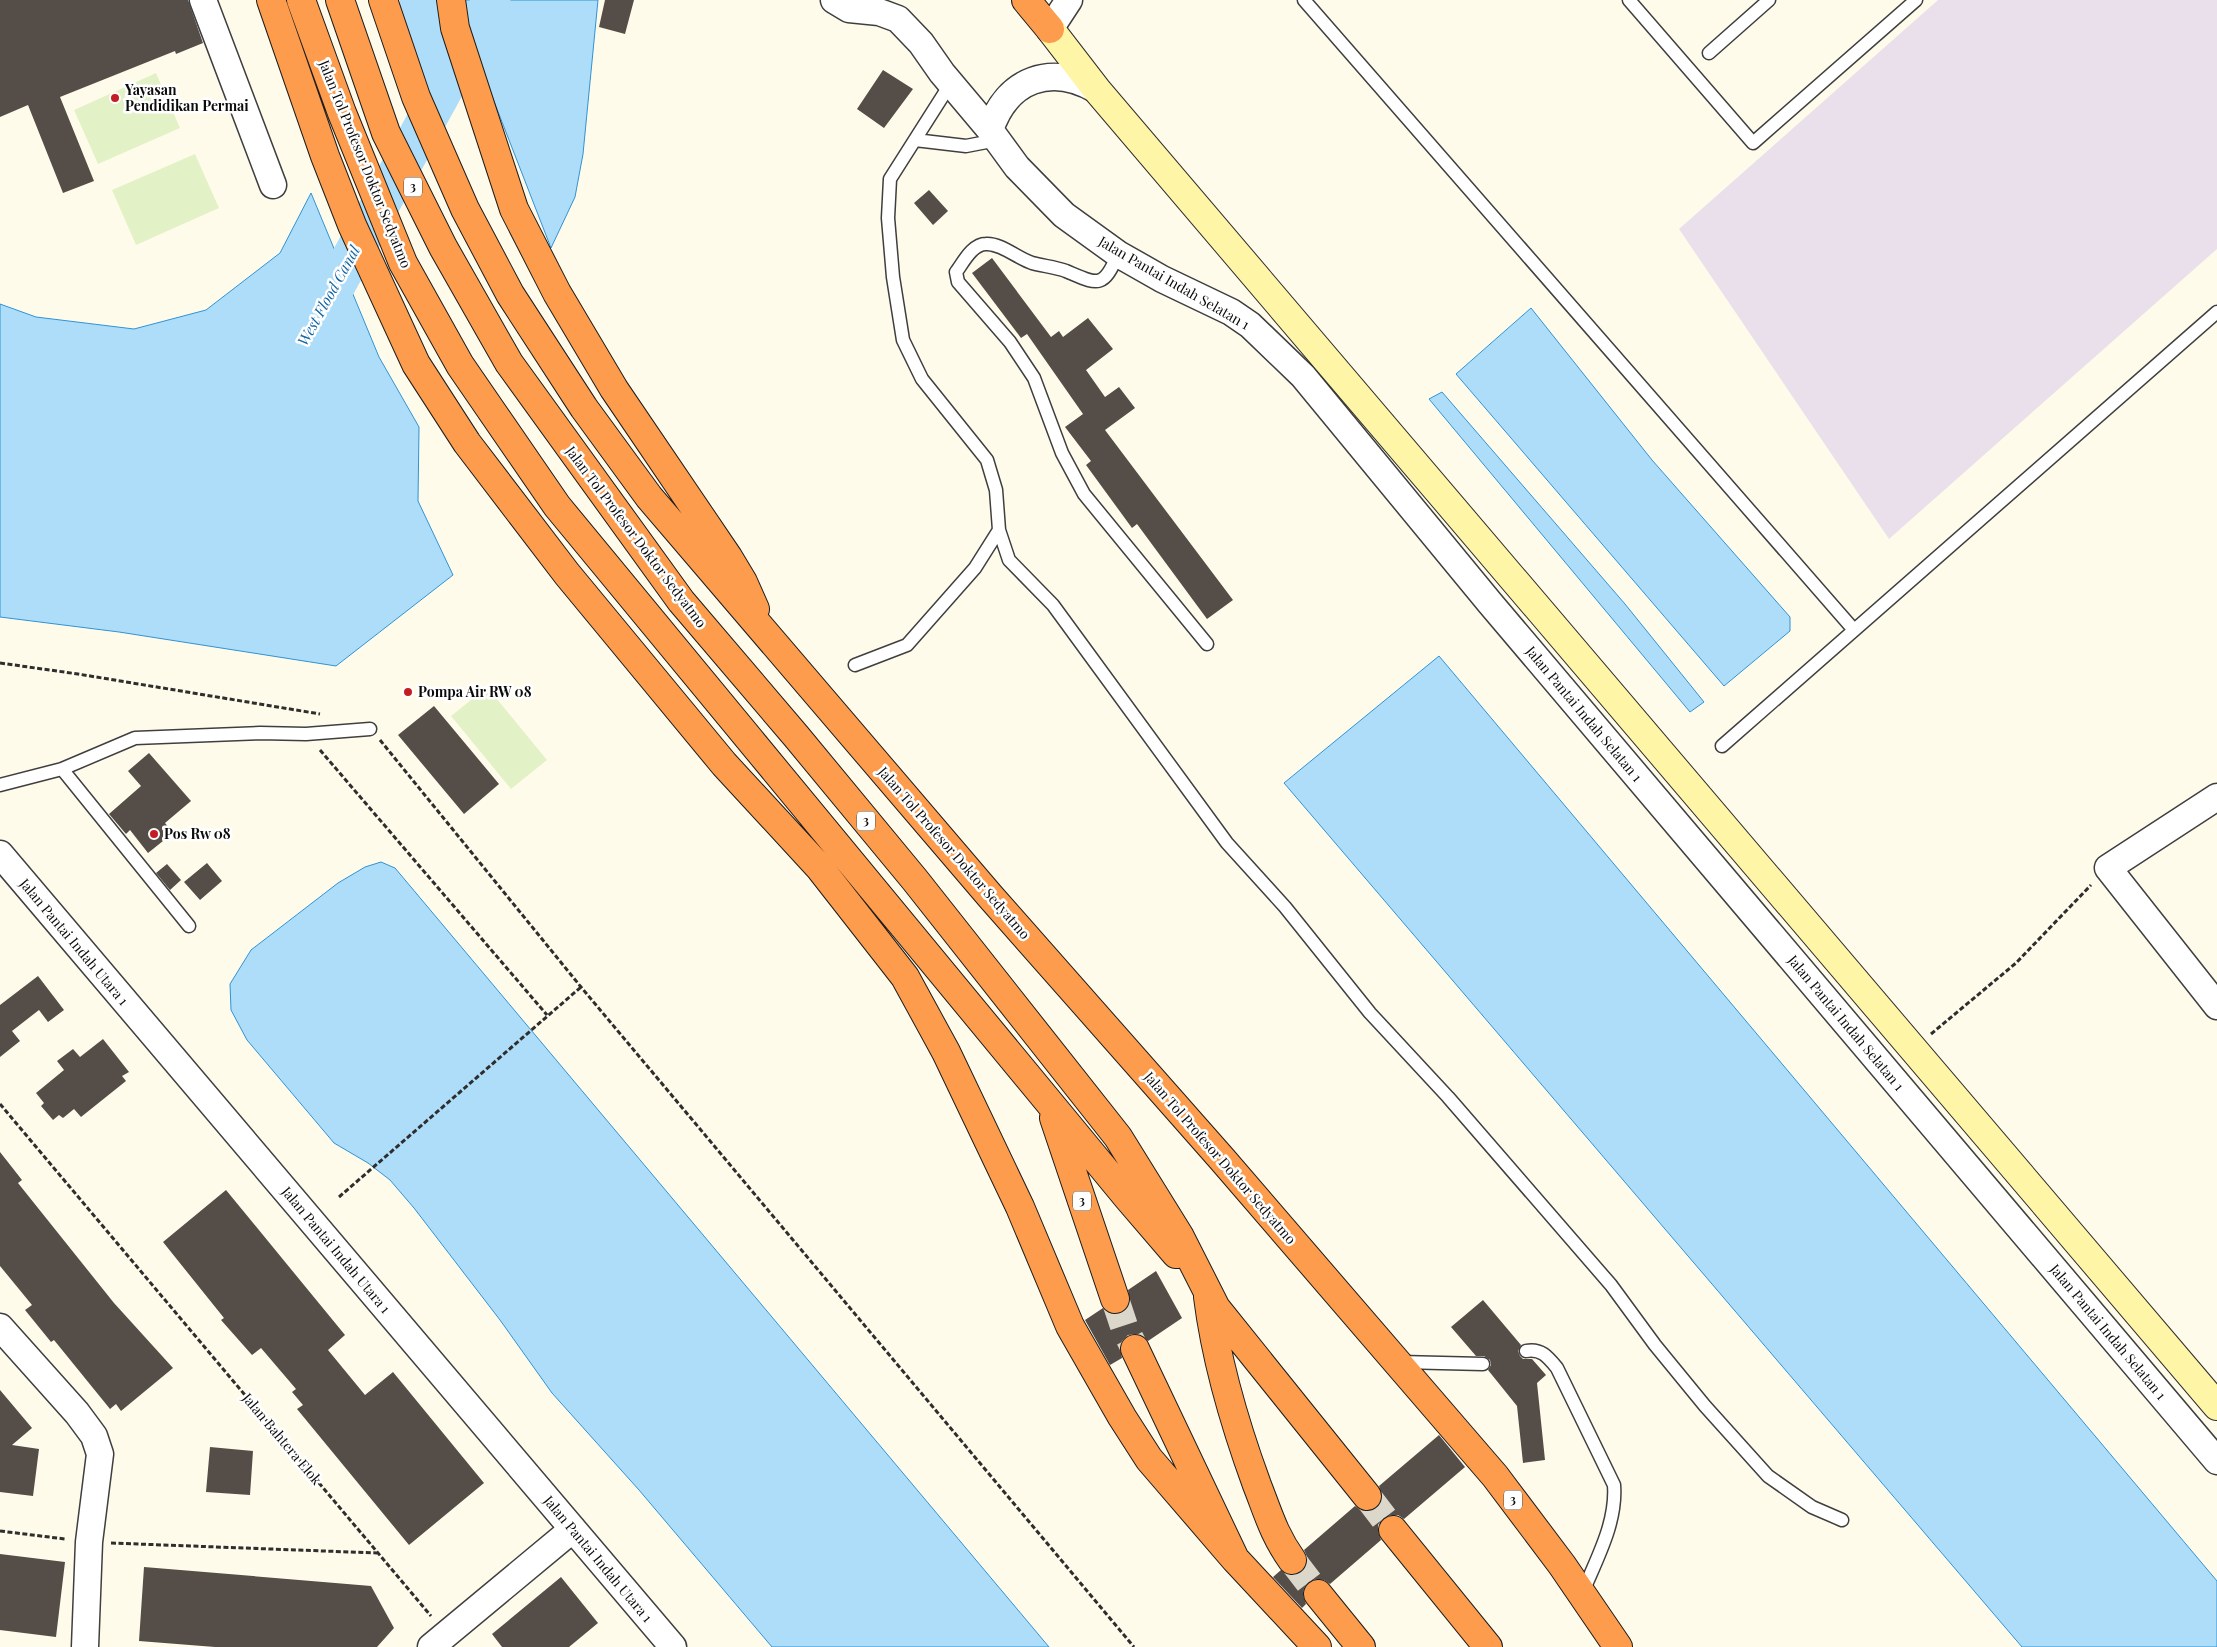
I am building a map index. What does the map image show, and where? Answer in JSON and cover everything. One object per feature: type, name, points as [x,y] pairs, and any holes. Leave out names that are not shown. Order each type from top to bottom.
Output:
[{"type":"highway","points":[[271,0],[325,156],[352,225],[416,364],[467,444],[579,590],[724,764],[820,867],[905,977],[946,1052],[1011,1190],[1070,1326],[1117,1409],[1149,1459],[1235,1559],[1317,1647]]},
{"type":"highway","name":"Jalan Tol Profesor Doktor Sedyatmo","points":[[301,0],[342,113],[403,263],[460,365],[557,506],[1048,1102],[1207,1290]]},
{"type":"highway","name":"Jalan Tol Profesor Doktor Sedyatmo","points":[[340,0],[386,133],[443,246],[508,363],[681,601],[796,736],[921,888],[1118,1137],[1180,1237],[1216,1308],[1367,1496]]},
{"type":"highway","name":"Jalan Tol Profesor Doktor Sedyatmo","points":[[383,0],[416,97],[464,209],[510,294],[584,408],[649,497],[707,568],[764,630],[997,904],[1398,1362],[1495,1476],[1582,1594],[1618,1647]]},
{"type":"highway","points":[[451,0],[455,28],[514,209],[556,293],[614,389],[733,565],[743,582],[764,630]]},
{"type":"highway","points":[[1026,0],[1061,13]]},
{"type":"highway","name":"Jalan Tol Profesor Doktor Sedyatmo","points":[[1048,1102],[1115,1299]]},
{"type":"highway","points":[[1207,1290],[1212,1332],[1246,1455],[1278,1540],[1292,1560]]},
{"type":"highway","points":[[1135,1349],[1235,1559]]},
{"type":"highway","points":[[1393,1530],[1488,1647]]},
{"type":"highway","points":[[1318,1594],[1361,1647]]},
{"type":"street","points":[[203,0],[273,185]]},
{"type":"street","name":"Jalan Pantai Indah Selatan 1","points":[[834,0],[849,9],[879,12],[898,19],[922,42],[951,84],[1017,167],[1051,203],[1090,235],[1118,254],[1169,283],[1231,312],[1250,325],[1303,376],[1497,610],[2217,1461]]},
{"type":"street","points":[[1061,13],[1097,90],[2217,1406]]},
{"type":"street","points":[[993,135],[996,114],[1005,100],[1018,88],[1032,80],[1049,76],[1066,77],[1083,82],[1097,90]]},
{"type":"street","points":[[2217,797],[2108,868],[2217,1006]]},
{"type":"street","name":"Jalan Pantai Indah Utara 1","points":[[0,854],[673,1647]]},
{"type":"street","points":[[0,1327],[77,1413],[94,1436],[100,1454],[89,1542],[85,1647]]},
{"type":"street","points":[[439,1641],[573,1529]]},
{"type":"lane","points":[[1304,0],[1854,630]]},
{"type":"lane","points":[[1629,0],[1753,143],[1916,0]]},
{"type":"lane","points":[[1709,53],[1769,0]]},
{"type":"lane","points":[[951,84],[890,179],[888,218],[893,277],[903,340],[922,379],[987,460],[996,490],[999,530],[1009,560],[1053,605],[1227,843],[1285,908],[1370,1013],[1448,1097],[1611,1285],[1655,1346],[1704,1406],[1768,1476],[1812,1507],[1842,1520]]},
{"type":"lane","points":[[916,140],[966,146],[993,135]]},
{"type":"lane","points":[[1118,254],[1110,272],[1102,280],[1095,282],[1080,278],[1065,270],[1031,263],[994,245],[984,243],[972,251],[956,272],[958,282],[1010,342],[1034,378],[1062,453],[1084,494],[1207,644]]},
{"type":"lane","points":[[1722,746],[2217,312]]},
{"type":"lane","points":[[855,665],[906,645],[975,568],[999,530]]},
{"type":"lane","points":[[0,785],[62,770],[135,738],[260,733],[306,734],[370,729]]},
{"type":"lane","points":[[62,770],[189,926]]},
{"type":"lane","points":[[1526,1351],[1535,1349],[1546,1355],[1557,1368],[1614,1485],[1615,1501],[1612,1518],[1582,1594]]},
{"type":"lane","points":[[1398,1362],[1483,1364]]},
{"type":"path","points":[[0,663],[88,675],[327,715]]},
{"type":"path","points":[[370,729],[581,986],[1134,1647]]},
{"type":"path","points":[[306,734],[547,1015]]},
{"type":"path","points":[[1931,1035],[2016,963],[2108,868]]},
{"type":"path","points":[[339,1197],[581,986]]},
{"type":"path","name":"Jalan Bahtera Elok","points":[[0,1104],[378,1553],[439,1641]]},
{"type":"path","points":[[0,1531],[89,1542],[378,1553]]},
{"type":"shaded area","points":[[1938,0],[2217,0],[2217,249],[1889,539],[1679,229]]},
{"type":"green space","points":[[156,73],[180,128],[98,164],[74,110]]},
{"type":"green space","points":[[195,154],[219,208],[136,245],[112,190]]},
{"type":"green space","points":[[487,687],[547,760],[511,789],[451,716]]},
{"type":"water","points":[[460,0],[598,0],[583,154],[575,197],[551,248],[462,19]]},
{"type":"water","points":[[311,193],[379,357],[419,427],[418,501],[453,575],[336,666],[119,632],[0,617],[0,304],[36,317],[134,329],[206,310],[280,253]]},
{"type":"water","points":[[1531,308],[1652,460],[1790,617],[1790,631],[1724,686],[1456,374]]},
{"type":"water","points":[[1442,392],[1625,604],[1704,702],[1690,712],[1429,399]]},
{"type":"water","points":[[1439,656],[2217,1581],[2217,1647],[2022,1647],[1284,783]]},
{"type":"water","points":[[381,862],[395,868],[1049,1647],[772,1647],[639,1490],[552,1393],[500,1320],[414,1208],[390,1180],[368,1163],[334,1143],[247,1040],[231,1010],[230,984],[251,950],[338,883],[365,867]]},
{"type":"building","points":[[0,0],[188,0],[203,43],[176,54],[175,51],[60,97],[94,181],[63,193],[28,105],[0,117]]},
{"type":"building","points":[[605,0],[634,0],[625,34],[599,27]]},
{"type":"building","points":[[883,70],[913,89],[884,128],[857,109]]},
{"type":"building","points":[[929,190],[948,211],[933,225],[914,203]]},
{"type":"building","points":[[992,258],[1051,337],[1059,331],[1063,337],[1088,318],[1113,349],[1086,370],[1105,397],[1119,387],[1135,408],[1105,430],[1233,600],[1207,619],[1137,524],[1132,528],[1086,465],[1091,461],[1065,427],[1083,414],[1027,334],[1021,338],[972,273]]},
{"type":"building","points":[[434,706],[499,784],[464,814],[398,735]]},
{"type":"building","points":[[149,753],[191,801],[165,823],[173,833],[148,853],[130,830],[126,834],[109,814],[141,786],[128,771]]},
{"type":"building","points":[[207,863],[222,881],[200,900],[184,882]]},
{"type":"building","points":[[167,864],[181,880],[170,890],[156,873]]},
{"type":"building","points":[[38,976],[64,1010],[48,1022],[39,1010],[12,1031],[20,1041],[0,1057],[0,1005]]},
{"type":"building","points":[[103,1039],[129,1072],[122,1076],[126,1081],[81,1117],[74,1109],[63,1118],[59,1115],[53,1120],[41,1106],[44,1103],[36,1093],[64,1070],[57,1061],[73,1049],[80,1057]]},
{"type":"building","points":[[0,1152],[22,1180],[18,1183],[114,1303],[173,1368],[121,1411],[116,1404],[110,1409],[54,1340],[51,1342],[25,1310],[32,1305],[0,1266]]},
{"type":"building","points":[[226,1190],[345,1335],[328,1350],[365,1395],[393,1372],[484,1483],[409,1545],[297,1409],[303,1405],[292,1392],[296,1389],[261,1348],[252,1355],[221,1320],[224,1318],[163,1242]]},
{"type":"building","points":[[1156,1271],[1182,1318],[1148,1341],[1143,1336],[1137,1334],[1128,1335],[1122,1341],[1120,1347],[1122,1358],[1110,1365],[1085,1320],[1103,1308],[1112,1314],[1120,1314],[1126,1310],[1130,1302],[1128,1290]]},
{"type":"building","points":[[1483,1300],[1521,1345],[1518,1351],[1520,1356],[1523,1359],[1532,1359],[1546,1375],[1537,1383],[1545,1460],[1523,1463],[1517,1406],[1488,1370],[1491,1365],[1490,1360],[1484,1356],[1476,1356],[1451,1327]]},
{"type":"building","points":[[0,1390],[32,1428],[12,1445],[39,1449],[33,1496],[0,1492]]},
{"type":"building","points":[[1439,1435],[1465,1467],[1404,1519],[1398,1515],[1383,1518],[1378,1525],[1381,1540],[1330,1584],[1324,1580],[1316,1579],[1308,1582],[1304,1588],[1303,1596],[1306,1604],[1302,1608],[1273,1577],[1281,1570],[1293,1576],[1301,1573],[1308,1559],[1304,1550],[1355,1506],[1362,1511],[1377,1508],[1382,1501],[1379,1486]]},
{"type":"building","points":[[210,1447],[253,1451],[250,1495],[206,1492]]},
{"type":"building","points":[[0,1554],[65,1562],[56,1637],[0,1630]]},
{"type":"building","points":[[144,1567],[371,1586],[394,1628],[377,1647],[215,1647],[139,1641]]},
{"type":"building","points":[[561,1577],[598,1623],[569,1647],[502,1647],[492,1634]]},
{"type":"waterway","points":[[419,0],[439,98]]},
{"type":"waterway","name":"West Flood Canal","points":[[318,318],[491,0]]},
{"type":"tunnel","points":[[1115,1299],[1125,1329],[1135,1349]]},
{"type":"tunnel","points":[[1367,1496],[1393,1530]]},
{"type":"tunnel","points":[[1292,1560],[1318,1594]]},
{"type":"place","name":"Yayasan Pendidikan Permai","points":[[115,98]]},
{"type":"place","name":"Pompa Air RW 08","points":[[408,692]]},
{"type":"place","name":"Pos Rw 08","points":[[154,834]]}]
